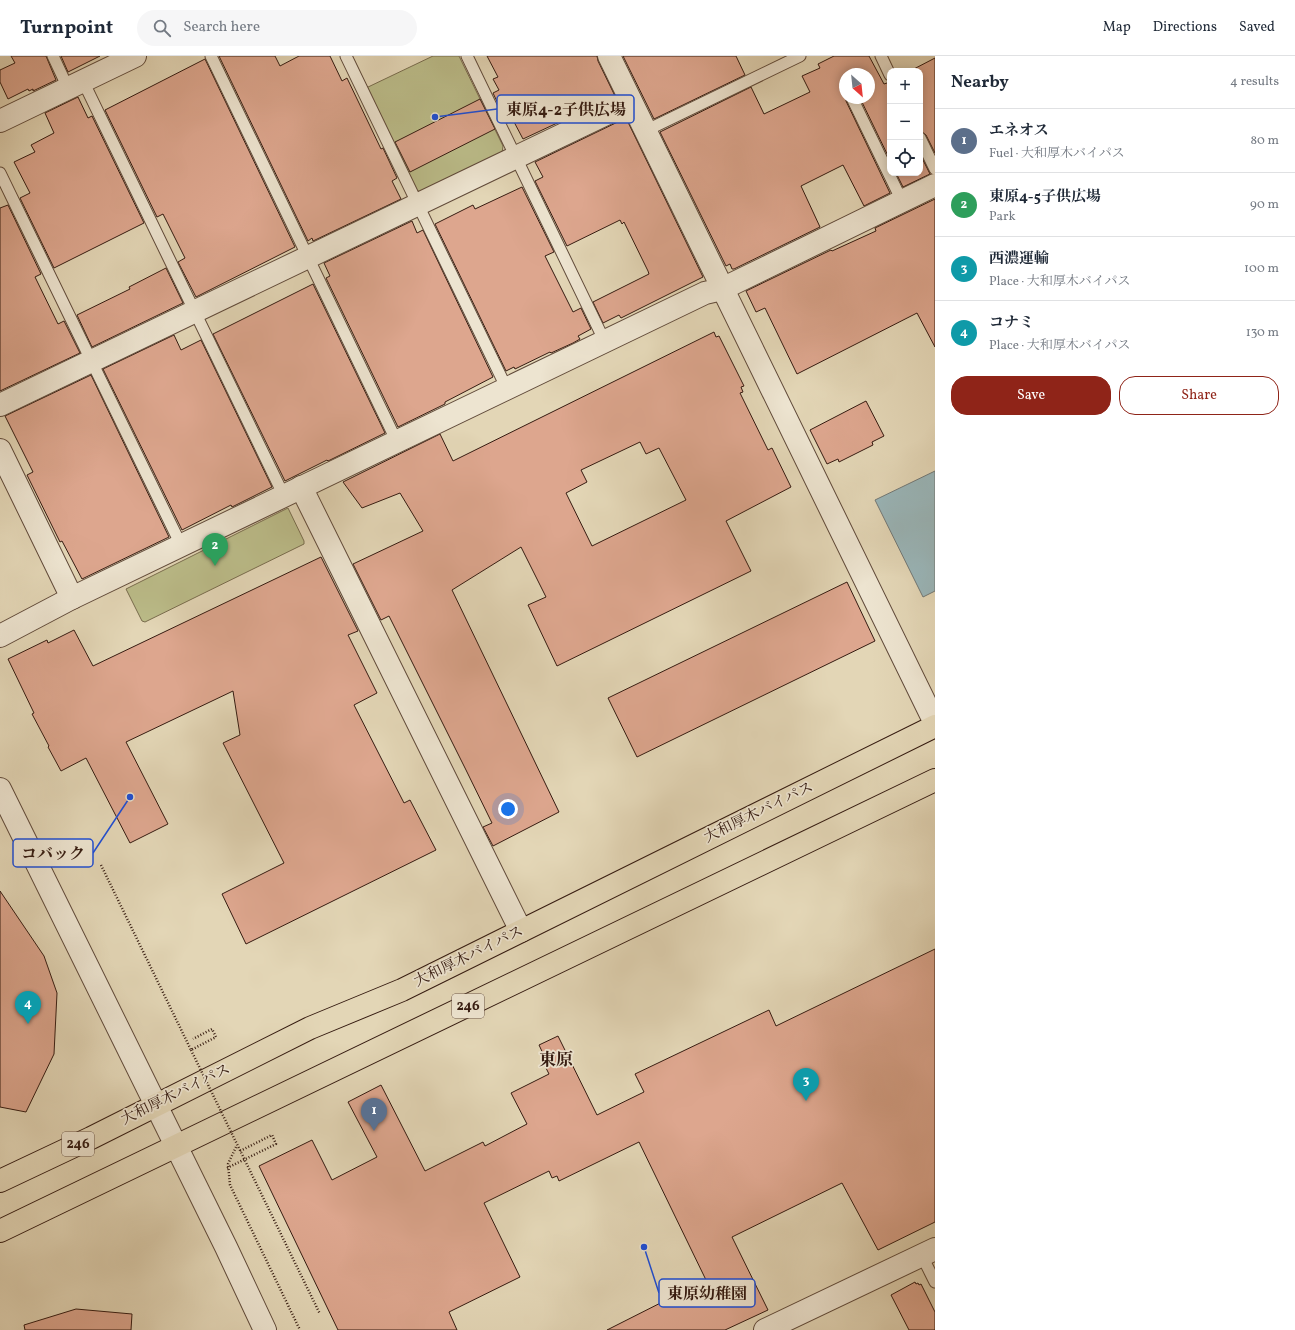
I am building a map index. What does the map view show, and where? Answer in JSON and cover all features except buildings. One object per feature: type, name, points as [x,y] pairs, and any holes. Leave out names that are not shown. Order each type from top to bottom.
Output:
[{"type":"highway","name":"大和厚木バイパス","points":[[0,1181],[156,1106],[310,1028],[402,990],[935,726]]},
{"type":"highway","name":"246","points":[[0,1231],[935,780]]},
{"type":"street","points":[[0,121],[135,56]]},
{"type":"street","points":[[609,56],[935,722]]},
{"type":"street","points":[[0,405],[631,102]]},
{"type":"street","points":[[0,636],[72,598],[181,545],[705,293],[722,289],[935,185]]},
{"type":"street","points":[[0,450],[72,598]]},
{"type":"street","points":[[292,492],[521,932]]},
{"type":"street","points":[[0,790],[226,1247],[265,1330]]},
{"type":"street","points":[[765,1330],[929,1253]]},
{"type":"lane","points":[[53,56],[76,85],[194,312],[292,492]]},
{"type":"lane","points":[[211,56],[397,442]]},
{"type":"lane","points":[[346,56],[507,389]]},
{"type":"lane","points":[[467,56],[605,342]]},
{"type":"lane","points":[[645,131],[800,56]]},
{"type":"lane","points":[[881,56],[887,69]]},
{"type":"lane","points":[[855,104],[902,201]]},
{"type":"lane","points":[[921,140],[935,169]]},
{"type":"lane","points":[[0,173],[181,545]]},
{"type":"lane","points":[[929,1253],[935,1282]]},
{"type":"path","points":[[101,865],[320,1314]]},
{"type":"path","points":[[191,1050],[216,1037],[212,1029],[193,1038]]},
{"type":"path","points":[[227,1168],[276,1144],[272,1134],[240,1151]]},
{"type":"path","points":[[239,1144],[235,1148],[227,1168],[230,1185],[300,1330]]},
{"type":"green space","points":[[433,56],[459,56],[503,146],[502,153],[421,192],[415,190],[366,88]]},
{"type":"green space","points":[[288,508],[304,541],[304,544],[145,622],[142,621],[126,589]]},
{"type":"water","points":[[935,471],[935,591],[923,597],[875,500]]},
{"type":"place","name":"東原4-2子供広場","points":[[435,117]]},
{"type":"place","name":"東原4-5子供広場","points":[[215,566]]},
{"type":"place","name":"コバック","points":[[130,797]]},
{"type":"place","name":"コナミ","points":[[28,1024]]},
{"type":"place","name":"西濃運輸","points":[[806,1101]]},
{"type":"place","name":"エネオス","points":[[374,1131]]},
{"type":"place","name":"東原幼稚園","points":[[644,1247]]},
{"type":"district","name":"東原","points":[[556,1060]]}]
